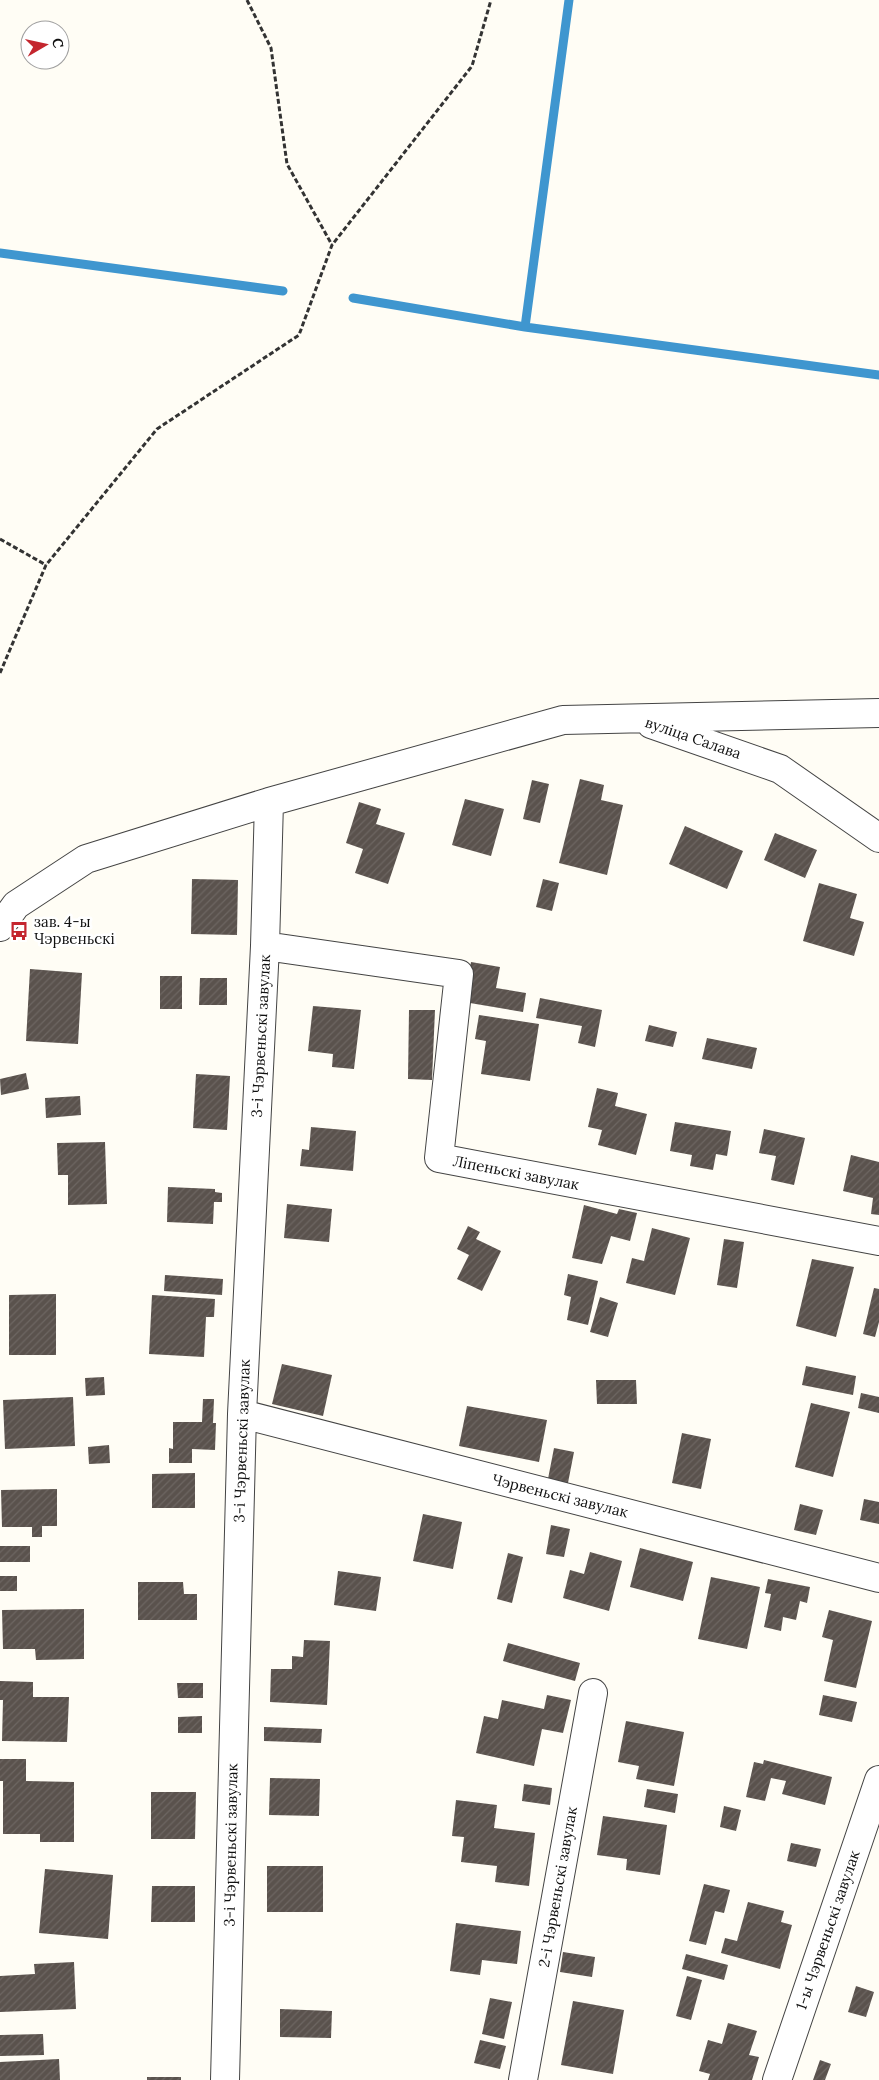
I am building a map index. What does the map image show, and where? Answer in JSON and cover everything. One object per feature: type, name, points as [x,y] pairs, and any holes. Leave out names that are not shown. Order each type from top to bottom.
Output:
[{"type":"street","name":"вуліца Салава","points":[[636,718],[879,713]]},
{"type":"street","name":"вуліца Салава","points":[[636,718],[780,769],[879,838]]},
{"type":"street","points":[[0,926],[16,905],[86,860],[270,802],[563,720],[636,718]]},
{"type":"street","name":"3-і Чэрвеньскі завулак","points":[[224,2080],[242,1414],[265,946],[270,802]]},
{"type":"street","name":"Ліпеньскі завулак","points":[[265,946],[459,974],[439,1158],[879,1242]]},
{"type":"street","name":"Чэрвеньскі завулак","points":[[242,1414],[879,1578]]},
{"type":"street","name":"2-і Чэрвеньскі завулак","points":[[523,2080],[594,1693]]},
{"type":"street","name":"1-ы Чэрвеньскі завулак","points":[[777,2080],[879,1780]]},
{"type":"path","points":[[247,0],[271,48],[288,164],[332,245]]},
{"type":"path","points":[[0,673],[46,565],[157,428],[299,336],[332,245],[472,66],[492,0]]},
{"type":"path","points":[[0,539],[46,565]]},
{"type":"building","points":[[580,779],[604,785],[601,800],[623,805],[607,875],[559,863]]},
{"type":"building","points":[[532,780],[549,784],[540,823],[523,819]]},
{"type":"building","points":[[465,799],[504,809],[491,856],[452,845]]},
{"type":"building","points":[[359,802],[381,809],[376,824],[405,833],[388,884],[355,873],[363,849],[346,843]]},
{"type":"building","points":[[685,826],[743,851],[727,889],[669,864]]},
{"type":"building","points":[[775,833],[817,850],[805,878],[764,860]]},
{"type":"building","points":[[192,879],[238,880],[237,935],[191,934]]},
{"type":"building","points":[[543,879],[559,883],[552,911],[536,907]]},
{"type":"building","points":[[819,883],[857,894],[850,918],[864,922],[854,956],[803,941]]},
{"type":"building","points":[[471,962],[500,967],[496,988],[526,993],[523,1012],[464,1002]]},
{"type":"building","points":[[30,969],[82,973],[78,1044],[26,1041]]},
{"type":"building","points":[[160,976],[182,976],[182,1009],[160,1009]]},
{"type":"building","points":[[200,978],[227,978],[227,1005],[199,1005]]},
{"type":"building","points":[[540,998],[602,1010],[595,1047],[578,1043],[582,1026],[536,1018]]},
{"type":"building","points":[[313,1006],[361,1010],[354,1069],[332,1067],[333,1054],[308,1051]]},
{"type":"building","points":[[409,1010],[435,1010],[432,1080],[408,1079]]},
{"type":"building","points":[[479,1015],[539,1024],[530,1081],[481,1074],[486,1041],[475,1039]]},
{"type":"building","points":[[649,1025],[677,1032],[673,1047],[645,1041]]},
{"type":"building","points":[[707,1038],[757,1048],[752,1069],[702,1059]]},
{"type":"building","points":[[26,1073],[29,1089],[1,1095],[0,1079]]},
{"type":"building","points":[[196,1074],[230,1076],[227,1130],[193,1128]]},
{"type":"building","points":[[597,1088],[618,1093],[615,1106],[647,1114],[636,1155],[598,1145],[602,1130],[588,1127]]},
{"type":"building","points":[[80,1096],[81,1115],[46,1118],[45,1098]]},
{"type":"building","points":[[675,1122],[731,1131],[727,1156],[716,1154],[713,1170],[690,1166],[692,1155],[670,1151]]},
{"type":"building","points":[[311,1127],[356,1131],[353,1171],[300,1166],[302,1149],[309,1150]]},
{"type":"building","points":[[764,1129],[805,1138],[794,1185],[771,1180],[776,1156],[759,1153]]},
{"type":"building","points":[[105,1142],[107,1204],[68,1205],[68,1175],[58,1175],[57,1143]]},
{"type":"building","points":[[851,1155],[879,1162],[879,1215],[871,1214],[873,1198],[843,1191]]},
{"type":"building","points":[[168,1187],[215,1189],[215,1192],[222,1193],[222,1202],[214,1202],[213,1224],[167,1222]]},
{"type":"building","points":[[287,1204],[332,1209],[329,1242],[284,1238]]},
{"type":"building","points":[[584,1205],[617,1214],[619,1209],[637,1213],[630,1241],[611,1236],[602,1264],[572,1258]]},
{"type":"building","points":[[468,1226],[480,1232],[476,1239],[501,1251],[482,1291],[457,1279],[469,1255],[457,1249]]},
{"type":"building","points":[[652,1228],[690,1238],[675,1295],[626,1283],[632,1258],[644,1261]]},
{"type":"building","points":[[724,1239],[744,1242],[737,1288],[717,1285]]},
{"type":"building","points":[[812,1259],[854,1267],[836,1337],[796,1326]]},
{"type":"building","points":[[568,1274],[598,1281],[588,1325],[567,1320],[571,1297],[564,1295]]},
{"type":"building","points":[[165,1275],[223,1279],[222,1295],[164,1291]]},
{"type":"building","points":[[874,1288],[879,1289],[879,1322],[875,1337],[863,1334]]},
{"type":"building","points":[[56,1294],[56,1355],[9,1355],[9,1295]]},
{"type":"building","points":[[152,1295],[215,1299],[214,1317],[206,1317],[204,1357],[149,1354]]},
{"type":"building","points":[[600,1297],[618,1303],[608,1337],[590,1332]]},
{"type":"building","points":[[282,1364],[332,1375],[323,1416],[272,1404]]},
{"type":"building","points":[[806,1366],[856,1376],[853,1395],[802,1385]]},
{"type":"building","points":[[104,1377],[105,1395],[86,1396],[85,1378]]},
{"type":"building","points":[[596,1380],[636,1380],[637,1404],[597,1404]]},
{"type":"building","points":[[861,1393],[879,1397],[879,1413],[858,1408]]},
{"type":"building","points":[[73,1397],[75,1446],[5,1449],[3,1400]]},
{"type":"building","points":[[203,1399],[214,1399],[213,1423],[216,1423],[215,1450],[192,1449],[192,1463],[169,1463],[169,1448],[173,1449],[173,1422],[202,1422]]},
{"type":"building","points":[[811,1403],[850,1412],[833,1477],[795,1467]]},
{"type":"building","points":[[467,1406],[547,1420],[539,1462],[459,1446]]},
{"type":"building","points":[[682,1433],[711,1439],[701,1489],[672,1483]]},
{"type":"building","points":[[109,1445],[110,1463],[89,1464],[88,1447]]},
{"type":"building","points":[[554,1448],[574,1452],[567,1488],[547,1484]]},
{"type":"building","points":[[195,1473],[195,1508],[152,1508],[152,1474]]},
{"type":"building","points":[[57,1489],[57,1526],[42,1526],[42,1537],[32,1537],[32,1527],[2,1527],[1,1490]]},
{"type":"building","points":[[864,1499],[879,1502],[879,1524],[860,1520]]},
{"type":"building","points":[[800,1504],[823,1510],[816,1535],[794,1530]]},
{"type":"building","points":[[423,1514],[462,1522],[453,1569],[413,1561]]},
{"type":"building","points":[[551,1525],[570,1529],[564,1557],[546,1554]]},
{"type":"building","points":[[0,1546],[30,1546],[30,1562],[0,1562]]},
{"type":"building","points":[[640,1548],[693,1562],[683,1601],[630,1587]]},
{"type":"building","points":[[590,1552],[622,1561],[609,1611],[563,1598],[570,1570],[584,1574]]},
{"type":"building","points":[[508,1553],[523,1557],[512,1603],[497,1599]]},
{"type":"building","points":[[338,1571],[381,1577],[376,1611],[334,1605]]},
{"type":"building","points":[[0,1576],[17,1576],[17,1591],[0,1591]]},
{"type":"building","points":[[711,1577],[760,1587],[747,1649],[698,1639]]},
{"type":"building","points":[[768,1579],[810,1587],[807,1603],[800,1601],[796,1620],[783,1617],[781,1631],[764,1627],[771,1594],[765,1593]]},
{"type":"building","points":[[138,1582],[183,1582],[184,1594],[197,1594],[197,1620],[138,1620]]},
{"type":"building","points":[[84,1609],[84,1659],[36,1660],[35,1649],[3,1649],[2,1610]]},
{"type":"building","points":[[829,1610],[872,1621],[856,1688],[824,1681],[833,1640],[822,1637]]},
{"type":"building","points":[[304,1640],[330,1641],[327,1705],[270,1702],[271,1669],[292,1669],[292,1656],[303,1657]]},
{"type":"building","points":[[508,1643],[580,1663],[575,1681],[503,1661]]},
{"type":"building","points":[[0,1681],[33,1682],[33,1697],[69,1697],[67,1742],[2,1741],[3,1700],[0,1700]]},
{"type":"building","points":[[177,1683],[203,1683],[203,1698],[178,1698]]},
{"type":"building","points":[[547,1695],[571,1700],[563,1733],[542,1729],[534,1766],[476,1753],[484,1716],[498,1719],[502,1700],[544,1709]]},
{"type":"building","points":[[823,1695],[857,1702],[852,1722],[819,1715]]},
{"type":"building","points":[[202,1716],[202,1733],[178,1733],[178,1717]]},
{"type":"building","points":[[626,1721],[684,1732],[674,1786],[636,1779],[639,1766],[618,1762]]},
{"type":"building","points":[[264,1727],[322,1729],[321,1743],[264,1741]]},
{"type":"building","points":[[0,1759],[26,1759],[26,1781],[74,1782],[74,1842],[40,1842],[40,1834],[3,1834],[3,1781],[0,1781]]},
{"type":"building","points":[[764,1760],[832,1777],[825,1805],[782,1794],[786,1781],[771,1778],[765,1801],[746,1797],[754,1762],[763,1764]]},
{"type":"building","points":[[270,1778],[320,1779],[319,1816],[269,1815]]},
{"type":"building","points":[[524,1784],[552,1788],[550,1805],[522,1801]]},
{"type":"building","points":[[647,1789],[678,1794],[675,1813],[644,1807]]},
{"type":"building","points":[[151,1792],[196,1792],[195,1839],[151,1839]]},
{"type":"building","points":[[456,1800],[497,1805],[494,1828],[535,1833],[529,1886],[495,1882],[497,1866],[461,1862],[464,1837],[452,1836]]},
{"type":"building","points":[[724,1806],[741,1810],[736,1831],[720,1827]]},
{"type":"building","points":[[603,1816],[667,1825],[660,1875],[626,1870],[627,1859],[597,1855]]},
{"type":"building","points":[[791,1843],[821,1849],[816,1867],[787,1861]]},
{"type":"building","points":[[267,1866],[323,1866],[323,1912],[267,1912]]},
{"type":"building","points":[[45,1869],[113,1875],[108,1939],[39,1933]]},
{"type":"building","points":[[704,1884],[730,1890],[724,1913],[715,1911],[706,1945],[689,1941]]},
{"type":"building","points":[[152,1886],[195,1886],[195,1922],[151,1922]]},
{"type":"building","points":[[748,1902],[784,1911],[781,1922],[792,1925],[780,1969],[721,1953],[725,1938],[737,1941]]},
{"type":"building","points":[[456,1923],[521,1931],[517,1964],[482,1960],[480,1975],[450,1971]]},
{"type":"building","points":[[563,1952],[595,1957],[592,1977],[560,1972]]},
{"type":"building","points":[[686,1954],[728,1965],[724,1980],[682,1969]]},
{"type":"building","points":[[74,1962],[76,2009],[0,2012],[0,1976],[35,1974],[34,1964]]},
{"type":"building","points":[[687,1976],[702,1980],[691,2020],[676,2016]]},
{"type":"building","points":[[856,1986],[874,1992],[866,2017],[848,2012]]},
{"type":"building","points":[[490,1998],[512,2002],[504,2039],[482,2034]]},
{"type":"building","points":[[573,2001],[624,2010],[613,2074],[561,2065]]},
{"type":"building","points":[[280,2009],[332,2011],[331,2038],[280,2037]]},
{"type":"building","points":[[728,2023],[757,2031],[749,2055],[759,2057],[752,2080],[708,2080],[710,2074],[699,2071],[708,2040],[722,2044]]},
{"type":"building","points":[[43,2034],[44,2055],[0,2056],[0,2035]]},
{"type":"building","points":[[480,2040],[506,2046],[500,2069],[474,2063]]},
{"type":"building","points":[[59,2059],[60,2080],[0,2080],[0,2062]]},
{"type":"building","points":[[820,2060],[831,2064],[825,2080],[813,2080]]},
{"type":"building","points":[[147,2077],[181,2077],[181,2080],[147,2080]]},
{"type":"waterway","points":[[525,327],[569,0]]},
{"type":"waterway","points":[[0,253],[283,291]]},
{"type":"waterway","points":[[353,298],[525,327],[879,375]]},
{"type":"place","name":"зав. 4-ы Чэрвеньскі","points":[[19,931]]}]
